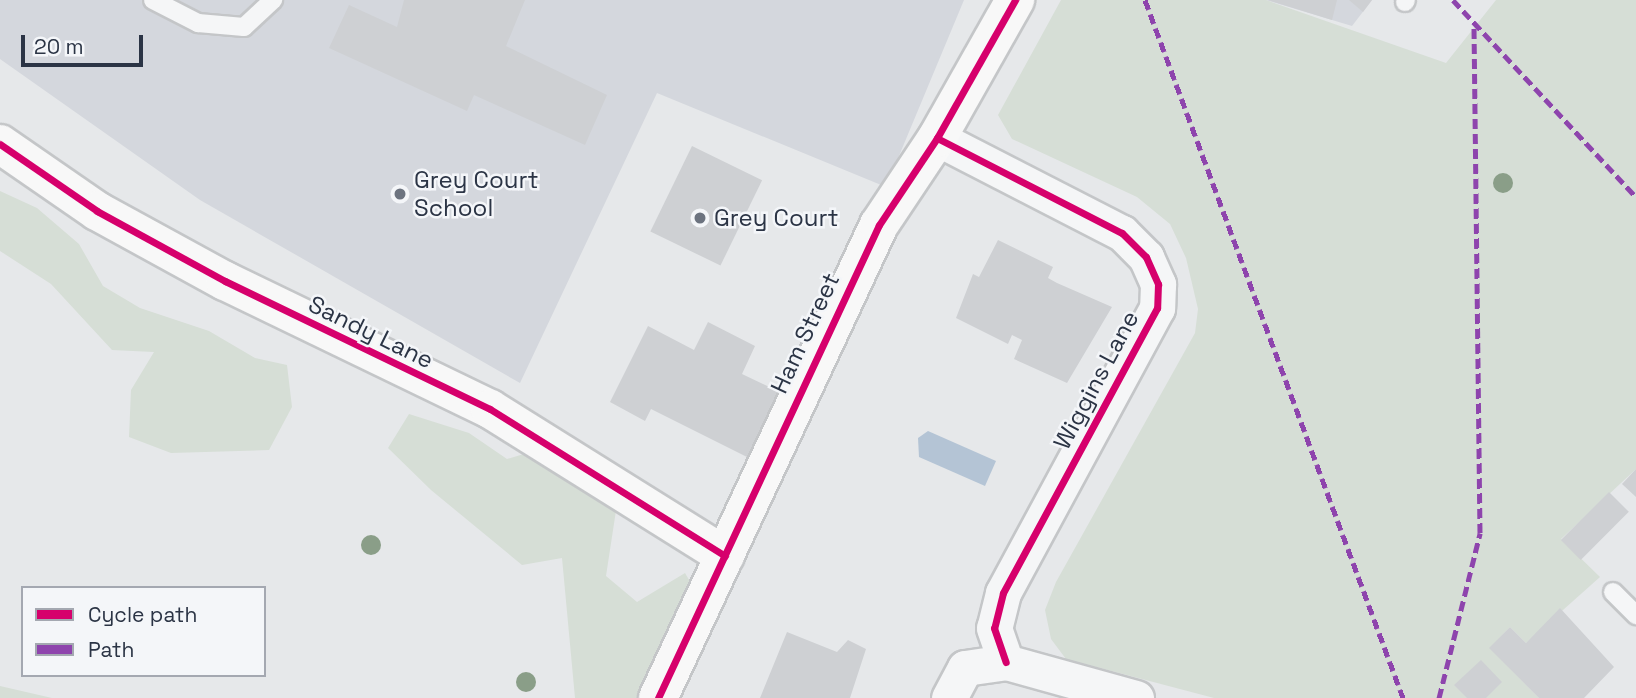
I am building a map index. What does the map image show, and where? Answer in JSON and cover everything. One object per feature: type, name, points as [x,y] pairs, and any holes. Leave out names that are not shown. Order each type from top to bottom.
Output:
[{"type":"street","name":"Ham Street","points":[[657,698],[878,225],[937,138],[1015,0]]},
{"type":"street","name":"Wiggins Lane","points":[[937,138],[1122,233],[1146,257],[1158,284],[1157,308],[1003,593],[994,628],[1006,662]]},
{"type":"street","name":"Sandy Lane","points":[[0,144],[97,211],[225,281],[490,409],[725,556]]},
{"type":"street","points":[[949,698],[965,668],[1006,662],[1136,698]]},
{"type":"lane","points":[[153,0],[198,23],[244,27],[273,0]]},
{"type":"lane","points":[[1612,592],[1636,615]]},
{"type":"shaded area","name":"Grey Court School","points":[[0,0],[964,0],[886,187],[657,93],[520,383],[200,200],[0,59]]},
{"type":"shaded area","points":[[1061,0],[1266,0],[1446,63],[1496,0],[1636,0],[1636,469],[1561,539],[1600,577],[1526,643],[1510,627],[1490,648],[1539,698],[1214,698],[1066,659],[1051,639],[1045,610],[1056,582],[1195,333],[1198,309],[1186,258],[1170,224],[1137,197],[1012,139],[998,115]]},
{"type":"shaded area","points":[[1266,0],[1372,0],[1352,26]]},
{"type":"shaded area","points":[[0,191],[37,208],[79,244],[103,286],[140,308],[209,331],[255,358],[287,365],[292,407],[269,450],[171,453],[129,437],[131,390],[154,352],[112,350],[51,284],[0,251]]},
{"type":"shaded area","points":[[409,414],[469,433],[507,459],[534,451],[617,504],[606,576],[637,602],[685,573],[695,590],[638,698],[575,698],[562,558],[522,565],[431,490],[388,448]]},
{"type":"shaded area","points":[[0,686],[52,698],[0,698]]},
{"type":"water","points":[[928,431],[996,461],[985,486],[919,457],[918,438]]},
{"type":"building","points":[[404,0],[525,0],[506,46],[607,95],[585,145],[474,95],[467,111],[329,48],[349,5],[397,27]]},
{"type":"building","points":[[1268,0],[1337,0],[1332,20]]},
{"type":"building","points":[[1349,0],[1372,0],[1363,12]]},
{"type":"building","name":"Grey Court","points":[[692,146],[762,180],[720,266],[650,231]]},
{"type":"building","points":[[998,240],[1053,267],[1048,278],[1112,307],[1067,383],[1014,359],[1022,340],[1012,335],[1008,344],[956,318],[973,274],[979,277]]},
{"type":"building","points":[[708,322],[755,346],[742,374],[782,393],[749,458],[651,409],[645,421],[610,402],[648,326],[694,350]]},
{"type":"building","points":[[1636,469],[1636,497],[1622,484]]},
{"type":"building","points":[[1609,492],[1629,512],[1581,560],[1561,540]]},
{"type":"building","points":[[1560,608],[1614,667],[1584,698],[1539,698],[1489,648],[1510,627],[1526,643]]},
{"type":"building","points":[[787,632],[837,652],[848,640],[866,649],[850,698],[760,698]]},
{"type":"building","points":[[1481,660],[1502,682],[1486,698],[1467,698],[1454,685]]},
{"type":"marked path","points":[[1145,0],[1403,698]]},
{"type":"marked path","points":[[1453,0],[1636,197]]},
{"type":"marked path","points":[[1439,698],[1480,533],[1474,28]]},
{"type":"cycle path","points":[[658,698],[879,225],[937,138],[1015,0]]},
{"type":"cycle path","points":[[937,138],[1122,233],[1146,257],[1158,284],[1157,308],[1003,593],[994,628],[1006,662]]},
{"type":"cycle path","points":[[0,144],[97,211],[225,281],[490,409],[725,556]]},
{"type":"place","name":"Grey Court School","points":[[400,194]]},
{"type":"place","name":"Grey Court","points":[[700,218]]}]
